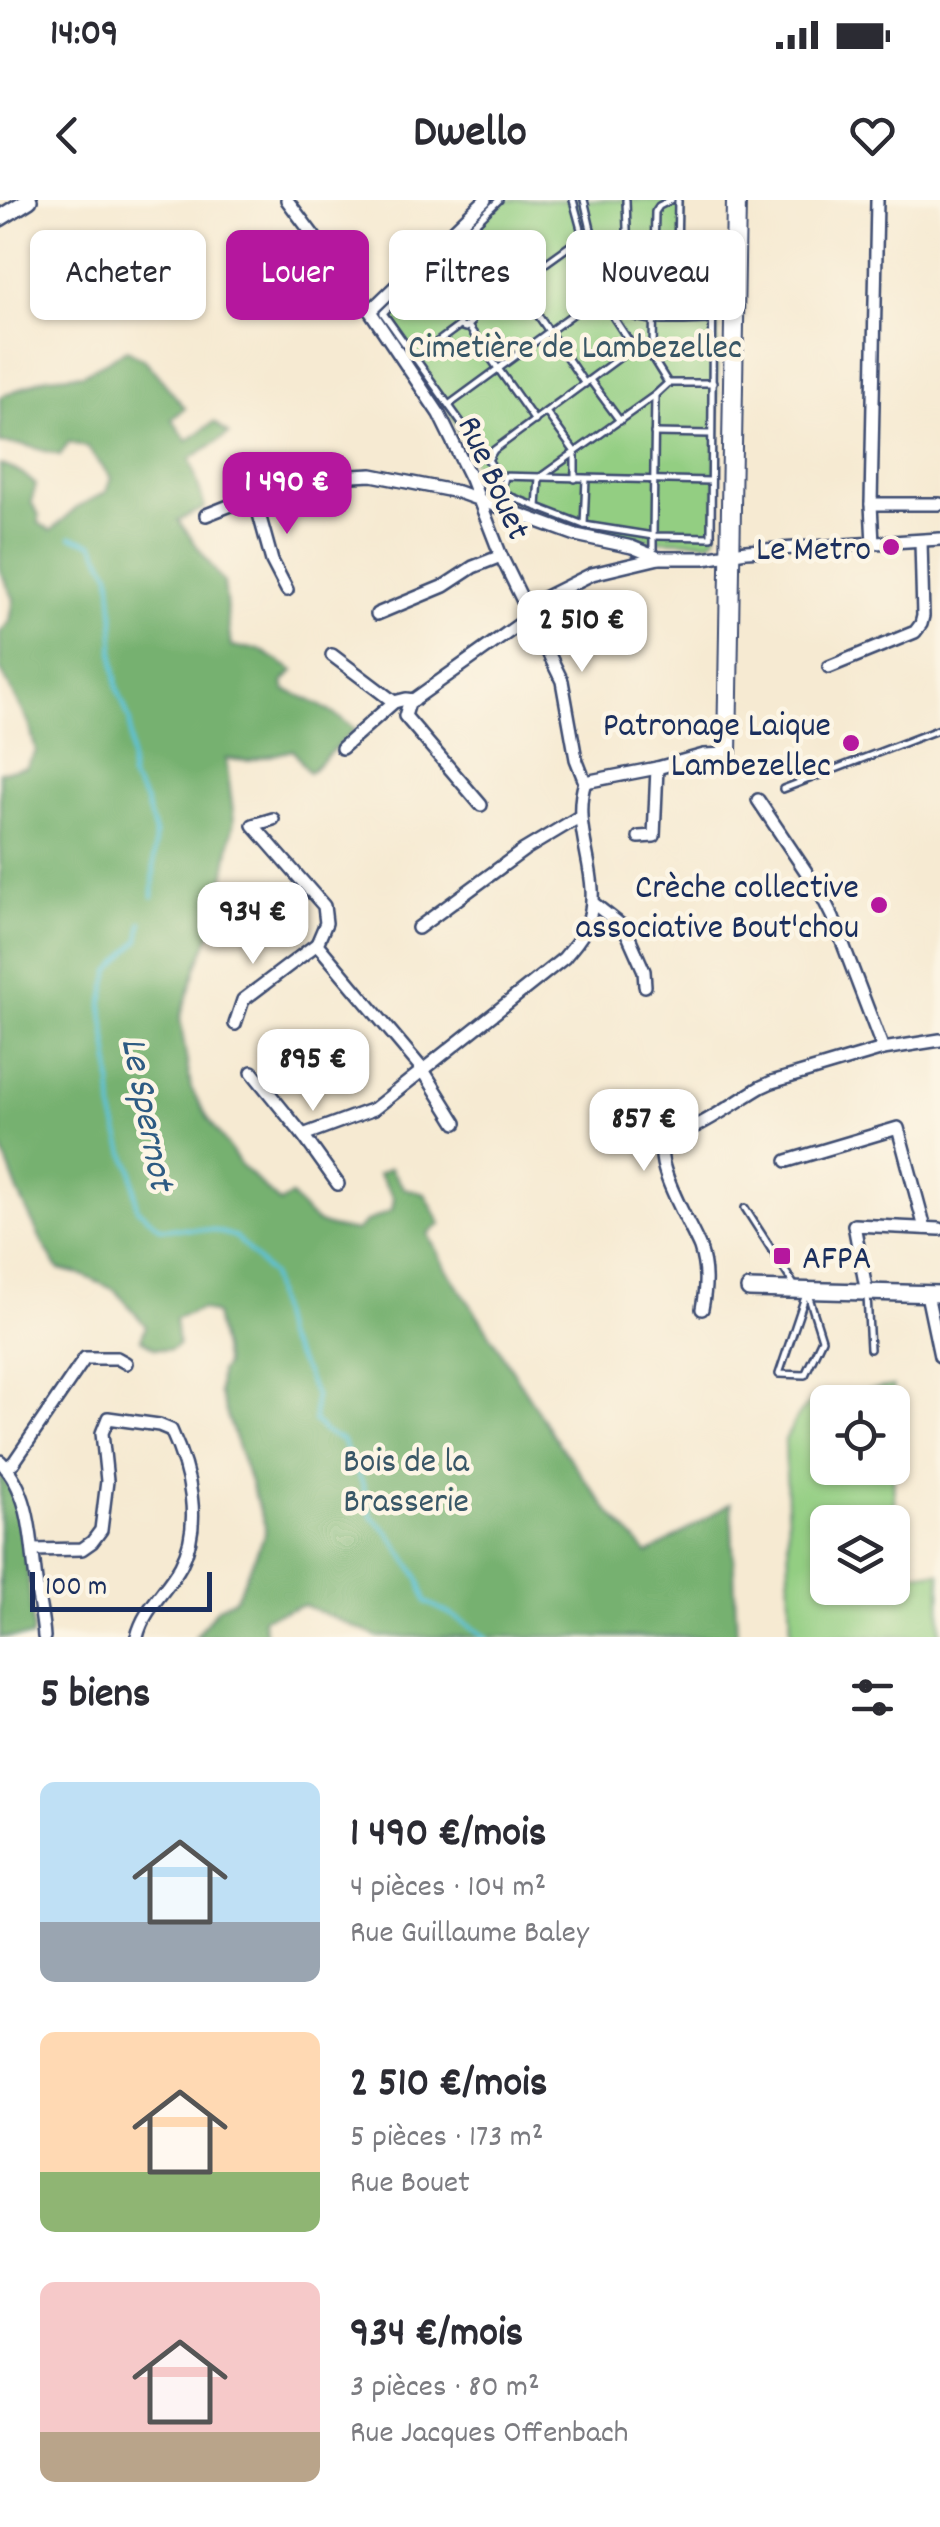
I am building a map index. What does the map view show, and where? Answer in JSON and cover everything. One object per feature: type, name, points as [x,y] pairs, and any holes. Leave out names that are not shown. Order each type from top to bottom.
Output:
[{"type":"main road","points":[[727,754],[736,200]]},
{"type":"street","points":[[0,218],[29,200]]},
{"type":"street","name":"Rue Bouet","points":[[288,200],[411,362],[439,414],[471,478],[500,556],[562,681],[576,759],[586,782]]},
{"type":"street","points":[[297,213],[309,200]]},
{"type":"street","points":[[370,311],[485,200]]},
{"type":"street","points":[[873,544],[877,200]]},
{"type":"street","points":[[206,515],[314,478],[372,475],[478,498],[576,534],[656,557]]},
{"type":"street","points":[[254,496],[272,561],[286,590]]},
{"type":"street","points":[[872,504],[940,504]]},
{"type":"street","points":[[342,748],[529,612],[592,574],[656,557],[704,558],[755,550],[940,539]]},
{"type":"street","points":[[829,667],[915,632],[921,624],[920,541]]},
{"type":"street","points":[[377,614],[444,586],[500,556]]},
{"type":"street","points":[[332,655],[406,698],[406,716],[481,805]]},
{"type":"street","points":[[303,1135],[374,1109],[564,958],[586,928],[593,902],[579,817],[586,782],[727,754]]},
{"type":"street","points":[[639,837],[654,836],[658,768]]},
{"type":"street","points":[[758,800],[827,906],[883,1049]]},
{"type":"street","points":[[418,928],[524,850],[579,817]]},
{"type":"street","points":[[235,1024],[243,1000],[317,944],[326,923],[324,906],[253,825],[273,819]]},
{"type":"street","points":[[593,902],[628,935],[644,971],[646,986]]},
{"type":"street","points":[[317,944],[423,1070],[456,1123]]},
{"type":"street","points":[[702,1309],[705,1268],[700,1248],[665,1172],[660,1153],[668,1139],[760,1086],[883,1049],[940,1040]]},
{"type":"street","points":[[252,1072],[338,1184]]},
{"type":"street","points":[[787,1161],[898,1128],[925,1228]]},
{"type":"street","points":[[867,1292],[854,1225],[940,1228]]},
{"type":"street","points":[[748,1290],[934,1294],[940,1356]]},
{"type":"street","points":[[44,1637],[34,1550],[20,1490],[3,1464],[14,1462],[85,1358],[117,1358],[126,1363]]},
{"type":"street","points":[[34,1550],[82,1549],[101,1530],[108,1481],[102,1433],[108,1418],[171,1430],[191,1488],[191,1530],[182,1564],[141,1620],[137,1637]]},
{"type":"lane","points":[[468,230],[499,200]]},
{"type":"lane","points":[[573,200],[580,230]]},
{"type":"lane","points":[[584,200],[591,230]]},
{"type":"lane","points":[[626,200],[627,230]]},
{"type":"lane","points":[[655,230],[659,206],[675,200],[676,230]]},
{"type":"lane","points":[[475,223],[480,230]]},
{"type":"lane","points":[[389,307],[383,313],[411,362],[450,404],[499,476],[711,481]]},
{"type":"lane","points":[[450,404],[566,319]]},
{"type":"lane","points":[[411,362],[460,326],[462,320]]},
{"type":"lane","points":[[460,326],[465,328],[471,320]]},
{"type":"lane","points":[[540,320],[620,421]]},
{"type":"lane","points":[[488,460],[494,450],[627,352],[630,340],[615,320]]},
{"type":"lane","points":[[653,320],[652,358],[668,383]]},
{"type":"lane","points":[[505,477],[501,494],[584,525],[653,536],[711,537],[713,320]]},
{"type":"lane","points":[[468,326],[535,421]]},
{"type":"lane","points":[[536,508],[539,478],[668,383],[712,383]]},
{"type":"lane","points":[[655,395],[656,557]]},
{"type":"lane","points":[[546,412],[575,452],[575,479]]},
{"type":"lane","points":[[654,433],[712,434]]},
{"type":"lane","points":[[471,478],[496,471]]},
{"type":"lane","points":[[584,525],[586,479]]},
{"type":"lane","points":[[783,789],[940,729]]},
{"type":"lane","points":[[745,1208],[802,1291],[822,1338],[805,1375],[779,1374],[802,1291]]},
{"type":"lane","points":[[867,1292],[870,1349]]},
{"type":"green space","name":"Cimetière de Lambezellec","points":[[493,200],[683,200],[682,230],[566,230],[566,320],[718,320],[716,536],[711,542],[653,540],[585,529],[497,496],[487,487],[490,479],[486,471],[476,468],[447,408],[380,315],[389,301],[389,320],[546,320],[546,230],[462,230]]},
{"type":"green space","name":"Bois de la Brasserie","points":[[127,350],[145,360],[185,408],[172,419],[187,441],[214,422],[229,434],[190,459],[205,508],[178,520],[224,583],[231,647],[259,649],[294,671],[283,682],[285,690],[322,706],[355,729],[309,773],[293,750],[249,761],[226,759],[234,820],[217,919],[180,1018],[191,1088],[241,1165],[280,1203],[291,1195],[318,1222],[356,1231],[392,1210],[394,1198],[378,1174],[390,1168],[404,1188],[425,1194],[441,1224],[428,1234],[445,1267],[554,1437],[606,1508],[648,1554],[731,1503],[737,1637],[378,1637],[304,1605],[263,1618],[266,1637],[195,1637],[218,1608],[236,1598],[265,1534],[219,1392],[220,1372],[225,1365],[215,1314],[201,1309],[175,1318],[178,1345],[170,1350],[154,1348],[141,1339],[146,1326],[115,1290],[58,1269],[18,1192],[0,1144],[0,772],[26,767],[36,752],[29,723],[0,669],[0,633],[10,621],[14,599],[0,571],[0,464],[22,473],[36,485],[31,502],[39,523],[51,531],[79,506],[106,492],[111,478],[88,448],[69,442],[60,455],[0,443],[0,397],[47,377],[83,374]]},
{"type":"green space","points":[[810,1402],[810,1485],[893,1485],[895,1505],[810,1505],[810,1605],[910,1605],[910,1573],[940,1573],[940,1637],[791,1637],[785,1440]]},
{"type":"green space","points":[[0,1472],[16,1500],[27,1562],[31,1637],[0,1637]]},
{"type":"waterway","name":"Le Spernot","points":[[71,537],[93,544],[110,573],[113,651],[117,687],[130,721],[131,778],[145,800],[155,833],[153,897]]},
{"type":"waterway","name":"Le Spernot","points":[[142,922],[139,940],[110,971],[102,1005],[113,1114],[132,1169],[137,1209],[161,1228],[213,1230],[236,1237],[271,1275],[284,1338],[315,1396],[314,1421],[326,1433],[342,1440],[362,1482],[372,1517],[388,1532],[419,1578],[426,1602],[486,1637]]},
{"type":"place","name":"Le Metro","points":[[891,547]]},
{"type":"place","name":"Patronage Laique Lambezellec","points":[[851,743]]},
{"type":"place","name":"Crèche collective associative Bout'chou","points":[[879,905]]},
{"type":"place","name":"AFPA","points":[[782,1256]]}]
